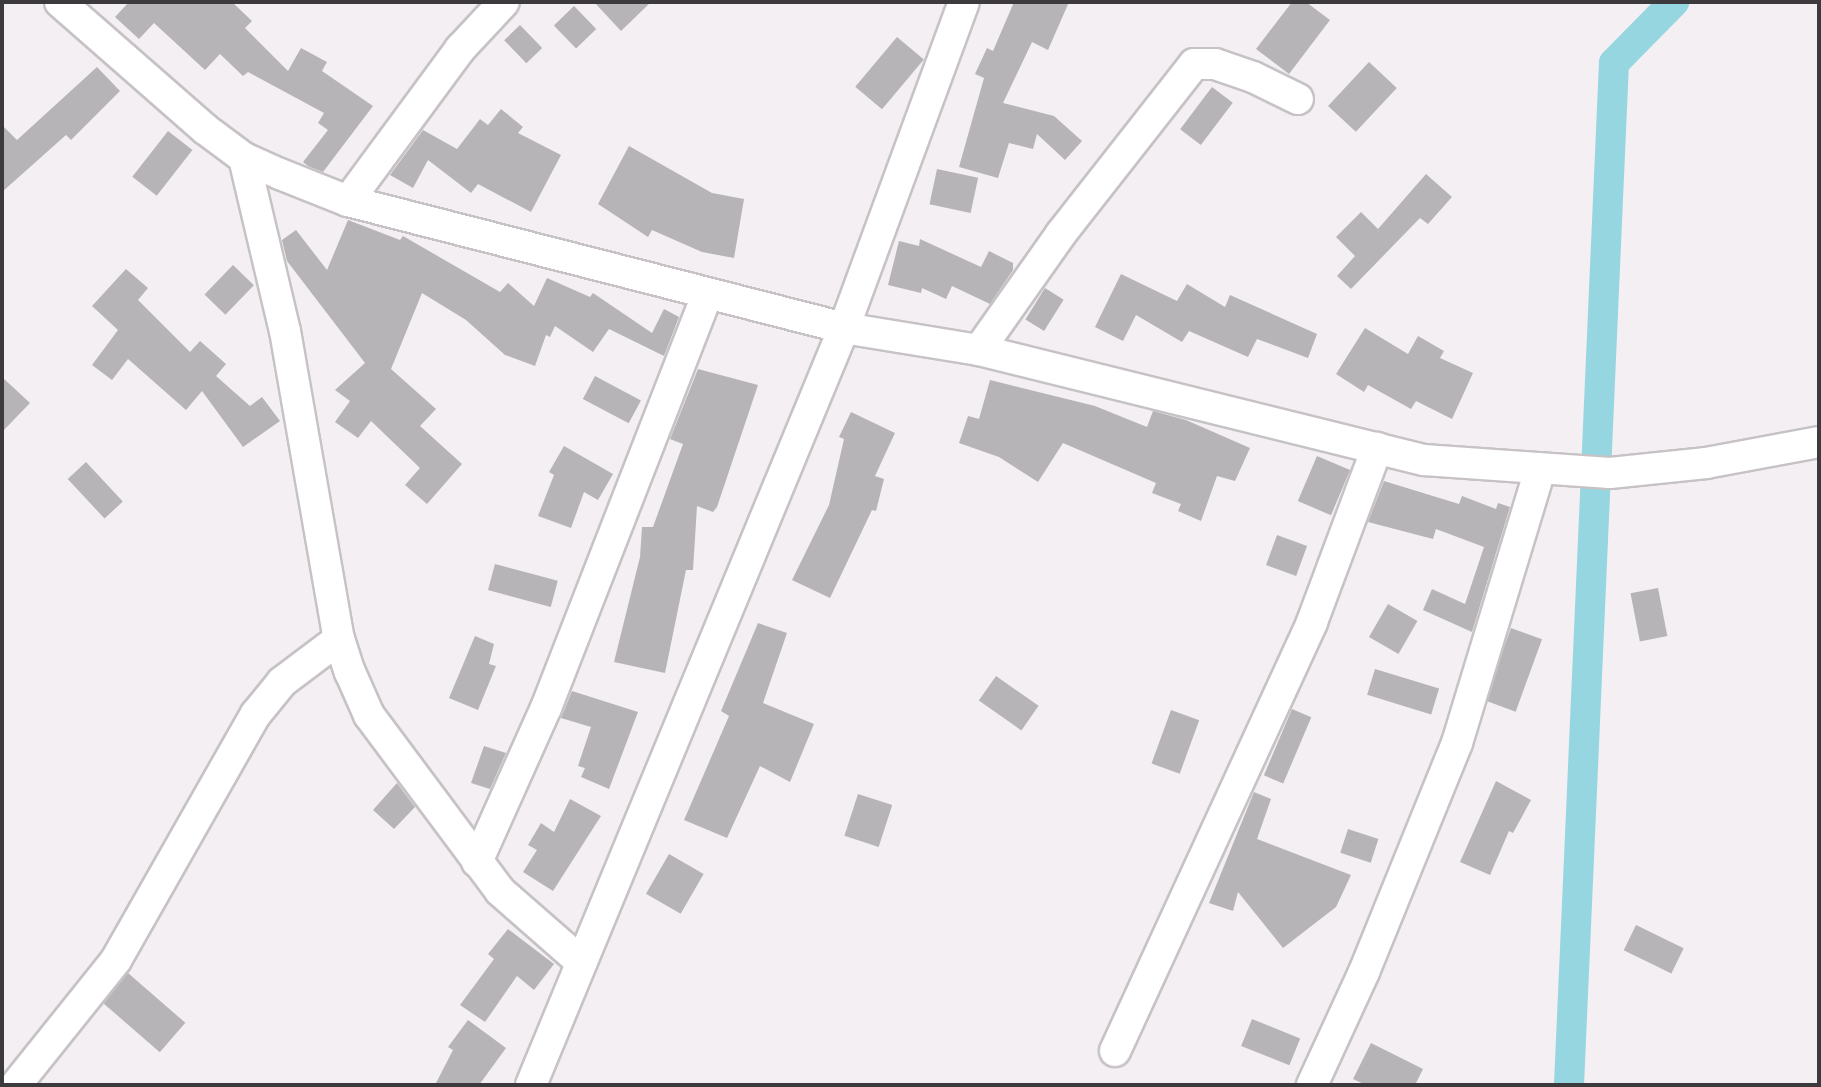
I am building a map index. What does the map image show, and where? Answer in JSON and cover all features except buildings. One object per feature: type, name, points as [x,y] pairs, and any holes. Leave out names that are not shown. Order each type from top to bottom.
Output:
[{"type":"street","points":[[60,2],[244,158],[348,201],[844,328],[979,350],[1424,460],[1597,473],[1816,451]]},
{"type":"street","points":[[348,201],[460,49],[504,2]]},
{"type":"street","points":[[531,1085],[844,328],[964,2]]},
{"type":"street","points":[[979,350],[1060,235],[1194,64],[1240,73],[1298,99]]},
{"type":"street","points":[[244,158],[285,331],[339,639],[369,715],[500,891],[581,962]]},
{"type":"street","points":[[477,862],[546,708],[708,293]]},
{"type":"street","points":[[1115,1051],[1312,622],[1377,448]]},
{"type":"street","points":[[1312,1085],[1364,972],[1457,743],[1540,470]]},
{"type":"street","points":[[16,1085],[116,960],[256,714],[282,682],[339,639]]},
{"type":"waterway","points":[[1569,1085],[1614,63],[1674,2]]}]
